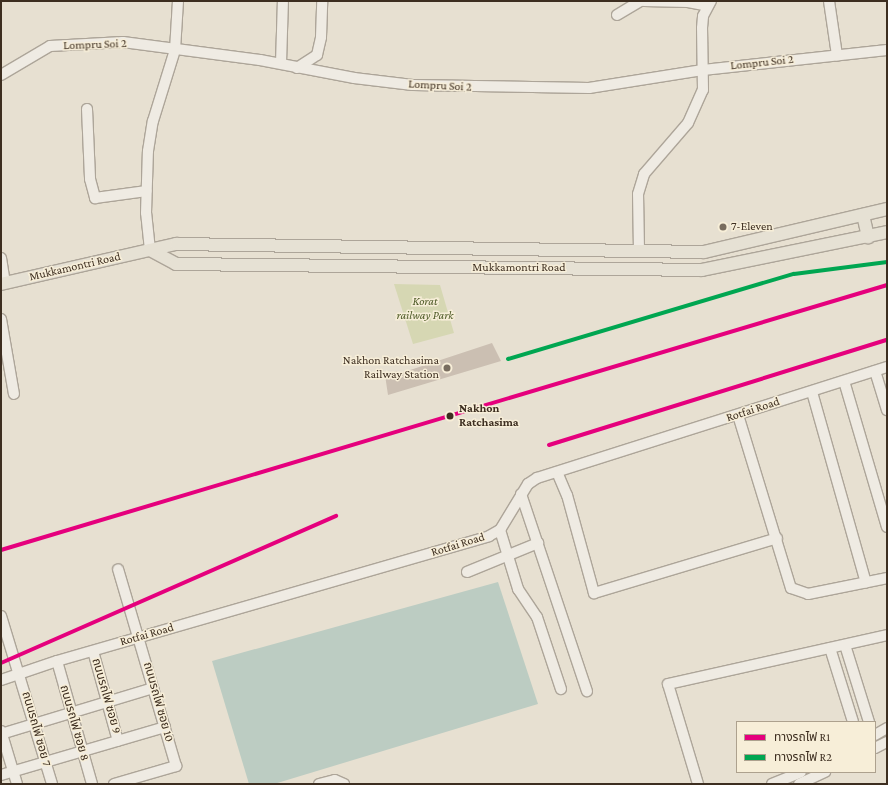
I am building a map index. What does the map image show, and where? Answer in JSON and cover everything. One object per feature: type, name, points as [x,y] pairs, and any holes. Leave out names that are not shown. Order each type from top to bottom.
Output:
[{"type":"main road","name":"Mukkamontri Road","points":[[3,284],[176,244],[718,251],[887,209]]},
{"type":"main road","points":[[863,215],[868,237]]},
{"type":"main road","name":"Mukkamontri Road","points":[[150,250],[176,264],[718,269],[887,232]]},
{"type":"main road","points":[[639,250],[646,268]]},
{"type":"street","points":[[150,250],[147,191],[153,121],[175,50],[178,1]]},
{"type":"street","points":[[282,63],[283,1]]},
{"type":"street","points":[[297,68],[317,55],[321,37],[322,1]]},
{"type":"street","points":[[617,15],[640,1]]},
{"type":"street","points":[[639,250],[638,194],[644,174],[688,123],[697,107],[703,90],[702,28],[709,3],[644,1]]},
{"type":"street","points":[[829,1],[837,55]]},
{"type":"street","name":"Lompru Soi 2","points":[[1,75],[50,46],[123,42],[282,63],[297,68],[443,88],[589,88],[703,70],[887,50]]},
{"type":"street","points":[[87,109],[90,179],[95,198],[147,191]]},
{"type":"street","points":[[1,258],[3,284]]},
{"type":"street","points":[[1,319],[14,394]]},
{"type":"street","name":"Rotfai Road","points":[[1,680],[56,661],[489,536],[500,530],[521,494],[537,478],[887,367]]},
{"type":"street","points":[[875,371],[887,410]]},
{"type":"street","points":[[844,381],[887,526]]},
{"type":"street","points":[[812,392],[866,583]]},
{"type":"street","points":[[738,415],[777,538],[791,588],[808,594],[887,578]]},
{"type":"street","points":[[557,472],[567,495],[594,593],[777,538]]},
{"type":"street","points":[[521,494],[587,691]]},
{"type":"street","points":[[500,530],[518,589],[537,617],[561,689]]},
{"type":"street","points":[[467,572],[538,543]]},
{"type":"street","name":"ถนนรถไฟ ซอย 10","points":[[114,784],[176,766],[118,569]]},
{"type":"street","name":"ถนนรถไฟ ซอย 7","points":[[1,616],[20,673],[52,784]]},
{"type":"street","points":[[698,784],[668,684],[887,635]]},
{"type":"street","points":[[845,645],[869,721]]},
{"type":"street","points":[[830,648],[853,721]]},
{"type":"street","name":"ถนนรถไฟ ซอย 9","points":[[93,651],[118,740]]},
{"type":"street","name":"ถนนรถไฟ ซอย 8","points":[[56,661],[92,784]]},
{"type":"street","points":[[16,784],[1,733],[153,688]]},
{"type":"street","points":[[1,775],[165,727]]},
{"type":"street","points":[[876,734],[887,728]]},
{"type":"street","points":[[876,748],[887,742]]},
{"type":"street","points":[[772,784],[799,773]]},
{"type":"street","points":[[799,784],[823,773]]},
{"type":"street","points":[[319,784],[335,780],[344,784]]},
{"type":"green space","name":"Korat railway Park","points":[[394,284],[440,285],[454,333],[413,344]]},
{"type":"shaded area","points":[[498,582],[538,704],[274,784],[249,784],[212,661]]},
{"type":"building","name":"Nakhon Ratchasima Railway Station","points":[[492,343],[501,361],[388,395],[385,375],[397,371],[398,374]]},
{"type":"rail line","name":"R2","points":[[508,359],[794,274],[887,262]]},
{"type":"rail line","name":"R1","points":[[1,550],[887,285]]},
{"type":"rail line","name":"R1","points":[[549,445],[887,340]]},
{"type":"rail line","name":"R1","points":[[1,663],[336,516]]},
{"type":"place","name":"7-Eleven","points":[[723,227]]},
{"type":"place","name":"Nakhon Ratchasima Railway Station","points":[[447,368]]},
{"type":"place","name":"Nakhon Ratchasima","points":[[450,416]]}]
